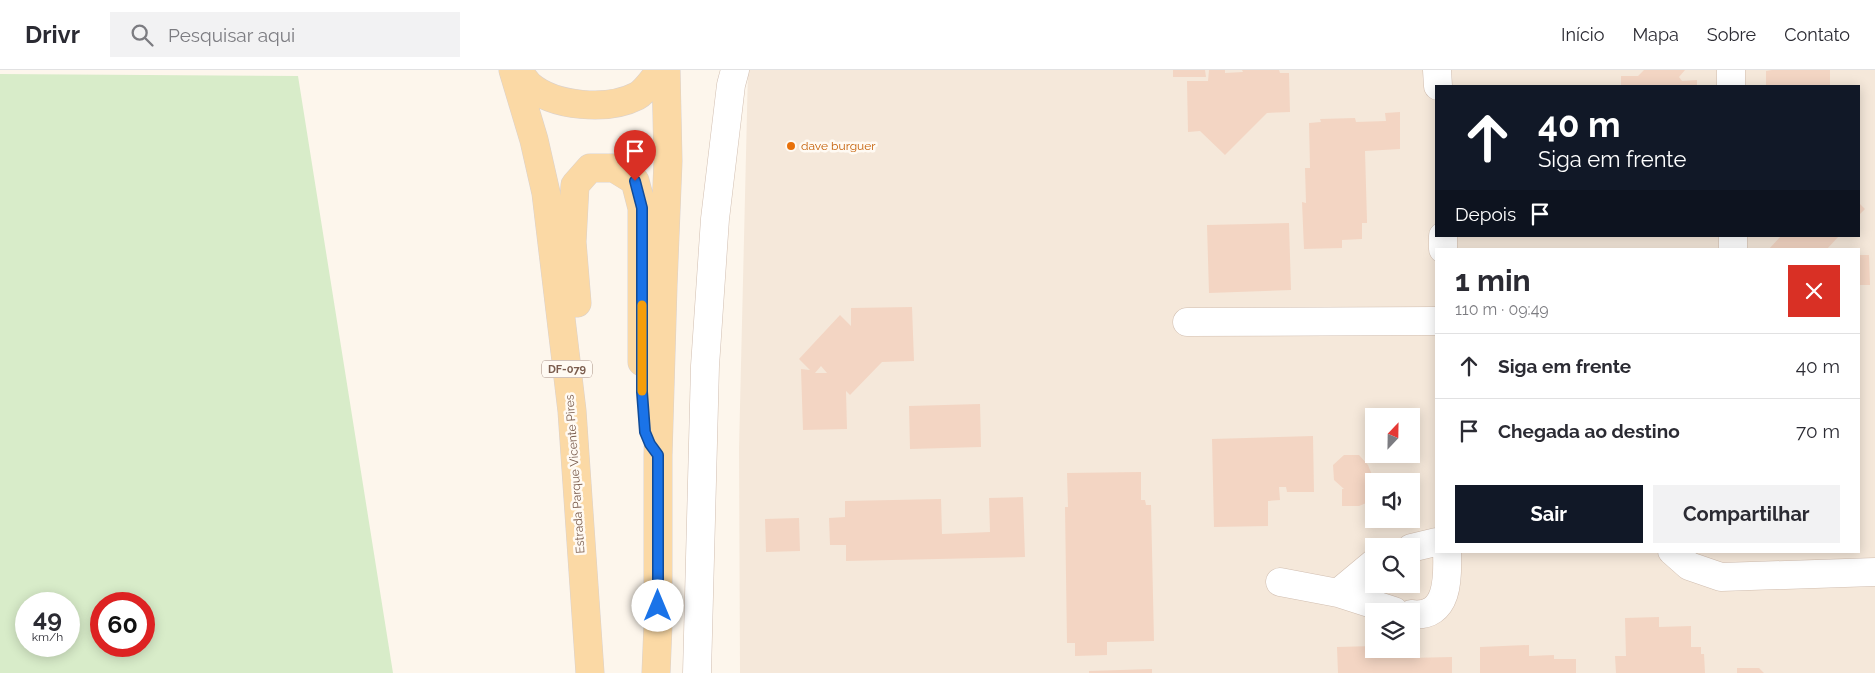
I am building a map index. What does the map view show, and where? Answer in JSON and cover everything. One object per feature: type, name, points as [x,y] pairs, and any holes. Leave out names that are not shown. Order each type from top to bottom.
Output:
[{"type":"main road","name":"DF-079","points":[[515,70],[530,86],[555,99],[581,105],[611,104],[639,95],[661,70]]},
{"type":"main road","name":"Estrada Parque Vicente Pires","points":[[515,70],[546,193],[572,411],[590,673]]},
{"type":"main road","points":[[656,673],[658,625],[658,455],[668,161],[666,70]]},
{"type":"main road","points":[[572,411],[578,371],[579,330],[572,242],[575,186],[590,168],[614,168],[635,181],[642,208],[642,392],[645,432],[650,444],[658,455]]},
{"type":"street","points":[[697,673],[705,356],[715,219],[731,85],[735,70]]},
{"type":"street","points":[[1437,70],[1438,85]]},
{"type":"street","points":[[1731,70],[1731,85]]},
{"type":"street","points":[[1187,322],[1435,321]]},
{"type":"street","points":[[1420,546],[1435,542]]},
{"type":"street","points":[[1420,615],[1435,609],[1440,604],[1446,590],[1447,553]]},
{"type":"street","points":[[1674,553],[1689,566],[1721,577],[1875,572]]},
{"type":"street","points":[[1338,593],[1365,570]]},
{"type":"street","points":[[1280,582],[1338,593],[1369,603]]},
{"type":"shaded area","points":[[748,70],[1875,70],[1875,673],[740,673],[739,449]]},
{"type":"green space","points":[[0,74],[298,76],[393,673],[0,673]]},
{"type":"building","points":[[1173,70],[1205,70],[1206,77],[1173,77]]},
{"type":"building","points":[[1209,70],[1225,70],[1225,73],[1243,72],[1242,70],[1279,70],[1280,73],[1289,73],[1290,112],[1267,113],[1225,155],[1200,131],[1188,132],[1187,81],[1208,81]]},
{"type":"building","points":[[1644,70],[1685,70],[1679,77],[1682,81],[1697,80],[1697,85],[1621,85],[1621,76],[1638,76]]},
{"type":"building","points":[[1830,70],[1830,85],[1766,85],[1766,71]]},
{"type":"building","points":[[1400,112],[1400,149],[1365,151],[1367,223],[1362,223],[1362,239],[1342,240],[1342,248],[1304,249],[1302,202],[1306,203],[1305,168],[1310,168],[1309,123],[1321,122],[1320,119],[1355,118],[1356,122],[1386,121],[1385,113]]},
{"type":"building","points":[[1860,204],[1865,209],[1860,214]]},
{"type":"building","points":[[1289,223],[1291,290],[1209,293],[1207,225]]},
{"type":"building","points":[[1780,237],[1838,237],[1828,248],[1770,248]]},
{"type":"building","points":[[1860,255],[1869,255],[1870,285],[1860,285]]},
{"type":"building","points":[[912,307],[914,361],[882,362],[850,395],[846,391],[847,429],[803,430],[801,369],[810,370],[799,359],[840,315],[851,326],[851,308]],"holes":[[[821,366],[827,373],[815,373]]]},
{"type":"building","points":[[980,404],[981,447],[910,449],[909,406]]},
{"type":"building","points":[[1313,436],[1314,492],[1287,492],[1286,487],[1279,487],[1280,500],[1268,501],[1268,526],[1214,527],[1212,439]]},
{"type":"building","points":[[1344,455],[1359,455],[1368,465],[1371,473],[1365,473],[1365,504],[1359,506],[1342,506],[1342,489],[1344,489],[1334,480],[1333,465]]},
{"type":"building","points":[[1141,472],[1141,500],[1145,500],[1146,505],[1151,505],[1154,641],[1107,642],[1107,655],[1075,656],[1075,643],[1067,643],[1065,507],[1068,507],[1067,473]]},
{"type":"building","points":[[1023,497],[1025,557],[846,561],[846,545],[830,545],[829,518],[845,517],[845,501],[941,499],[942,534],[990,532],[989,498]]},
{"type":"building","points":[[799,518],[800,551],[766,552],[765,519]]},
{"type":"building","points":[[1659,617],[1659,627],[1691,626],[1691,647],[1701,647],[1701,654],[1704,654],[1705,673],[1616,673],[1615,656],[1626,656],[1625,618]]},
{"type":"building","points":[[1529,645],[1529,656],[1554,655],[1554,659],[1576,659],[1576,673],[1480,673],[1480,647]]},
{"type":"building","points":[[1365,646],[1365,658],[1452,657],[1452,673],[1338,673],[1337,647]]},
{"type":"building","points":[[1737,668],[1759,668],[1764,673],[1737,673]]},
{"type":"building","points":[[1152,669],[1152,673],[1089,673],[1089,671]]},
{"type":"slow traffic","points":[[642,305],[642,391]]},
{"type":"place","name":"dave burguer","points":[[791,146]]},
{"type":"route","points":[[635,181],[642,208],[642,392],[645,432],[650,444],[658,455],[658,606]]}]
